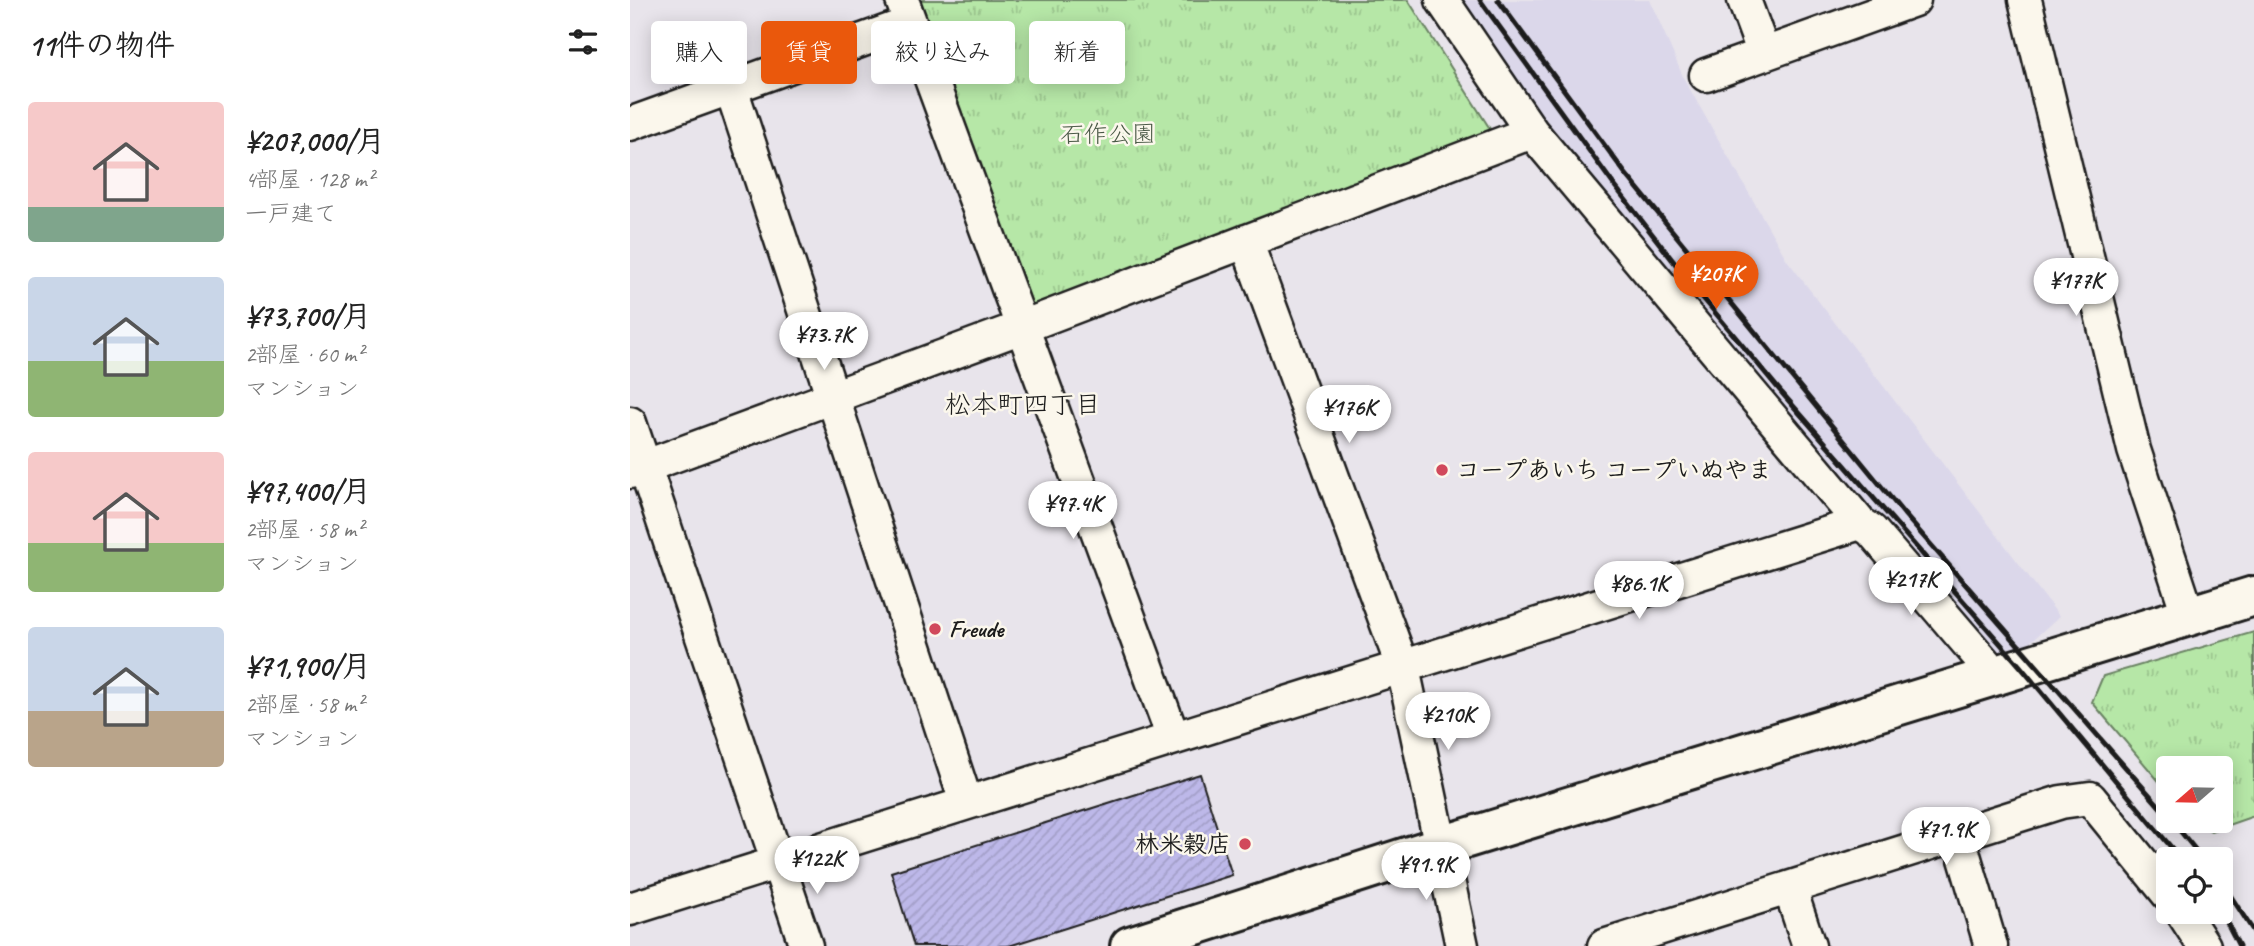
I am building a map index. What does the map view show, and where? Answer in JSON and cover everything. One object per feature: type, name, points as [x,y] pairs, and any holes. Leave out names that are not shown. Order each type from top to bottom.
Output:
[{"type":"street","points":[[1442,0],[1532,132],[1860,523],[1871,530],[1995,675]]},
{"type":"street","points":[[1744,0],[1764,54]]},
{"type":"street","points":[[1706,75],[1914,0]]},
{"type":"street","points":[[2025,0],[2134,450],[2189,617]]},
{"type":"street","points":[[630,124],[731,88],[906,11],[1173,737]]},
{"type":"street","points":[[731,88],[966,803]]},
{"type":"street","points":[[637,469],[1022,327],[1532,132]]},
{"type":"street","points":[[1246,241],[1403,668],[1462,946]]},
{"type":"street","points":[[630,423],[637,469],[806,946]]},
{"type":"street","points":[[630,909],[1860,523]]},
{"type":"street","points":[[1130,946],[1441,846],[2254,596]]},
{"type":"street","points":[[1615,944],[2061,802],[2090,798],[2156,879]]},
{"type":"street","points":[[1958,835],[1991,946]]},
{"type":"street","points":[[1790,889],[1809,946]]},
{"type":"street","points":[[2190,924],[2204,946]]},
{"type":"shaded area","points":[[1442,0],[1650,0],[1684,79],[1787,260],[2059,616],[2035,638],[2000,663],[1532,132]]},
{"type":"green space","name":"石作公園","points":[[916,0],[1408,0],[1492,132],[1029,307],[947,84],[1015,84],[1015,21],[924,21]]},
{"type":"green space","points":[[2254,632],[2254,816],[2233,823],[2233,756],[2156,756],[2156,778],[2092,702],[2103,676]]},
{"type":"building","points":[[1200,774],[1232,875],[1009,946],[914,946],[891,872]]},
{"type":"railway","points":[[1480,0],[1614,185],[1688,280],[1782,393],[2020,666],[2171,847]]},
{"type":"railway","points":[[1498,0],[1625,173],[1904,514],[2156,802]]},
{"type":"railway","points":[[2182,833],[2193,847]]},
{"type":"railway","points":[[2233,900],[2254,932]]},
{"type":"railway","points":[[2228,924],[2239,946]]},
{"type":"place","name":"コープあいち コープいぬやま","points":[[1442,470]]},
{"type":"place","name":"Freude","points":[[935,629]]},
{"type":"place","name":"林米穀店","points":[[1245,844]]},
{"type":"district","name":"松本町四丁目","points":[[1023,404]]}]
